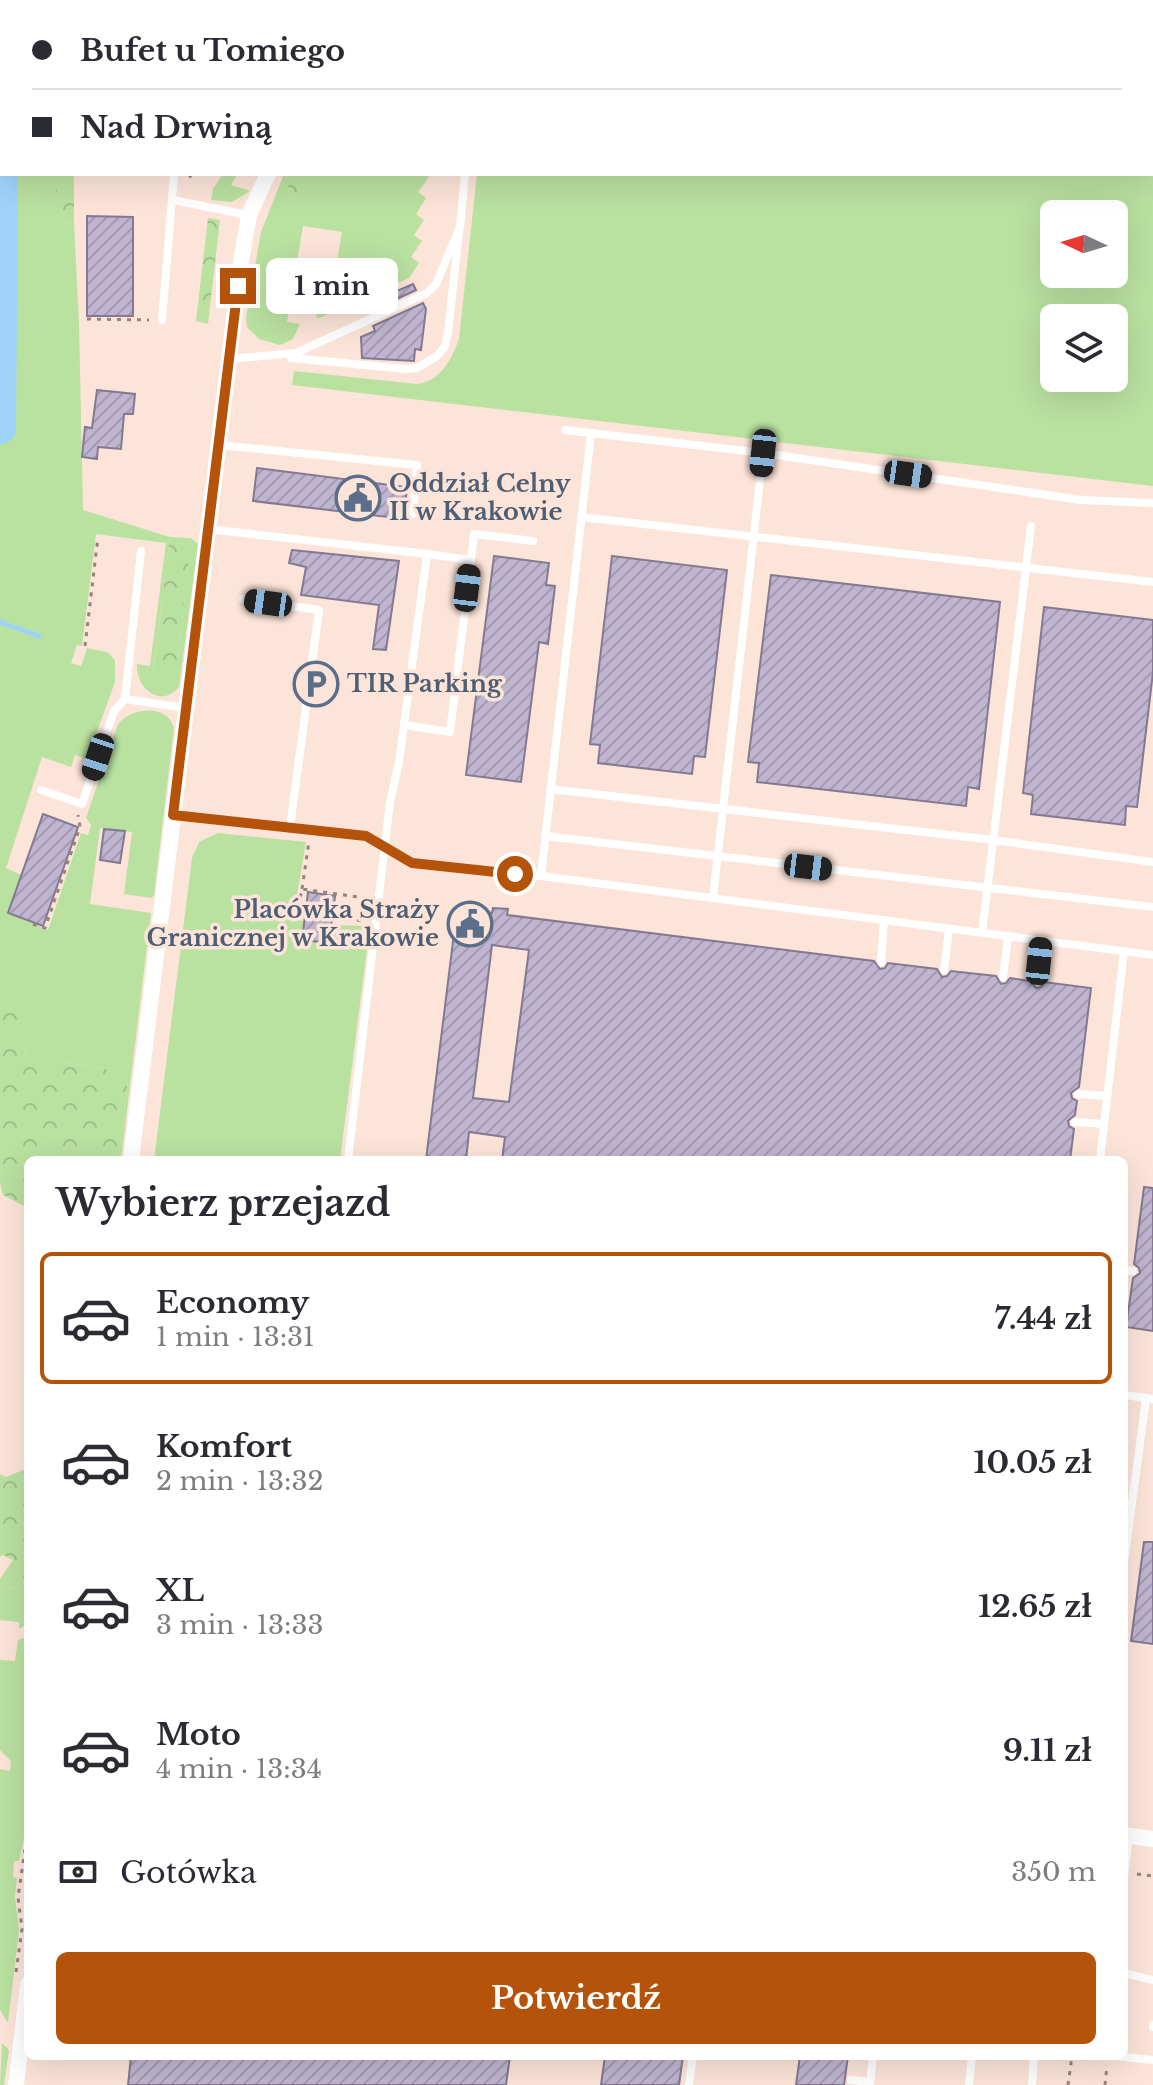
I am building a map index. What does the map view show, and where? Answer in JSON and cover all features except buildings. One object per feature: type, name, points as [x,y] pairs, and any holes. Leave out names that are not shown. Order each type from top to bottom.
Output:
[{"type":"street","points":[[131,1156],[229,359],[249,215],[267,176]]},
{"type":"street","points":[[1128,1836],[1153,1839]]},
{"type":"street","points":[[16,2085],[22,1978]]},
{"type":"lane","points":[[162,320],[174,176]]},
{"type":"lane","points":[[270,356],[406,369],[427,364],[445,346],[465,176]]},
{"type":"lane","points":[[173,200],[249,215]]},
{"type":"lane","points":[[229,359],[296,353],[427,293],[436,284],[460,227]]},
{"type":"lane","points":[[565,430],[763,453],[1081,500],[1153,503]]},
{"type":"lane","points":[[541,876],[591,433]]},
{"type":"lane","points":[[219,445],[417,465],[413,514]]},
{"type":"lane","points":[[713,898],[763,453]]},
{"type":"lane","points":[[581,517],[1153,582]]},
{"type":"lane","points":[[982,933],[1031,526]]},
{"type":"lane","points":[[208,529],[471,560]]},
{"type":"lane","points":[[404,725],[450,732],[474,534],[533,541]]},
{"type":"lane","points":[[41,790],[82,804],[114,711],[125,699],[141,551]]},
{"type":"lane","points":[[348,1156],[385,847],[427,554]]},
{"type":"lane","points":[[243,599],[319,610],[290,827]]},
{"type":"lane","points":[[125,699],[185,708]]},
{"type":"lane","points":[[550,789],[993,840],[1153,862]]},
{"type":"lane","points":[[173,815],[366,836],[412,863],[541,876],[1153,955]]},
{"type":"lane","points":[[545,836],[1153,907]]},
{"type":"lane","points":[[881,962],[884,920]]},
{"type":"lane","points":[[944,970],[949,929]]},
{"type":"lane","points":[[1003,977],[1008,936]]},
{"type":"lane","points":[[1037,981],[1041,940]]},
{"type":"lane","points":[[1100,1156],[1124,951]]},
{"type":"lane","points":[[1078,1094],[1107,1096]]},
{"type":"lane","points":[[1075,1122],[1104,1124]]},
{"type":"lane","points":[[1128,1395],[1150,1398],[1128,1538]]},
{"type":"lane","points":[[1128,1974],[1153,1980]]},
{"type":"lane","points":[[1128,2057],[1153,2060]]},
{"type":"lane","points":[[689,2085],[692,2060]]},
{"type":"lane","points":[[851,2080],[870,2084],[873,2060]]},
{"type":"lane","points":[[969,2085],[972,2060]]},
{"type":"lane","points":[[1032,2084],[1034,2060]]},
{"type":"path","points":[[85,646],[98,537]]},
{"type":"path","points":[[33,924],[45,928],[80,827],[77,817],[82,804]]},
{"type":"path","points":[[296,917],[309,839]]},
{"type":"path","points":[[302,889],[369,899]]},
{"type":"path","points":[[337,918],[377,922]]},
{"type":"path","points":[[22,1978],[22,1929],[18,1897],[24,1845]]},
{"type":"path","points":[[1128,1875],[1153,1876]]},
{"type":"path","points":[[1068,2085],[1071,2060]]},
{"type":"path","points":[[1105,2085],[1107,2060]]},
{"type":"green space","points":[[0,176],[56,176],[56,222],[74,223],[83,510],[170,537],[153,670],[178,659],[191,538],[198,544],[179,687],[165,696],[157,696],[140,681],[137,664],[150,666],[166,543],[96,534],[82,646],[77,645],[71,663],[81,666],[87,648],[107,652],[115,660],[115,682],[87,759],[75,755],[71,767],[42,757],[6,868],[21,875],[8,913],[48,930],[81,833],[88,835],[91,825],[86,818],[118,724],[140,711],[157,712],[170,720],[174,728],[154,895],[152,898],[124,894],[132,832],[100,828],[90,904],[151,913],[121,1156],[118,1156],[128,1079],[103,1068],[26,1057],[20,1017],[0,1007]]},
{"type":"green space","points":[[56,176],[74,176],[74,223],[56,222]]},
{"type":"green space","points":[[222,176],[236,176],[231,185],[250,191],[232,202],[211,200],[213,189]]},
{"type":"green space","points":[[283,176],[286,176],[289,193],[306,192],[318,176],[429,177],[418,192],[426,198],[416,214],[424,220],[414,235],[422,241],[411,257],[419,263],[409,278],[319,318],[316,316],[317,306],[329,307],[342,232],[303,226],[287,322],[300,324],[293,339],[280,345],[259,339],[247,327],[261,232]]},
{"type":"green space","points":[[286,176],[318,176],[302,201],[289,193]]},
{"type":"green space","points":[[477,176],[1153,176],[1153,486],[292,385],[294,371],[417,384],[439,374],[459,339]]},
{"type":"green space","points":[[208,218],[220,220],[208,324],[196,321]]},
{"type":"green space","points":[[170,537],[191,538],[178,660],[153,671]]},
{"type":"green space","points":[[218,833],[306,842],[293,919],[304,921],[302,940],[328,943],[331,925],[370,926],[341,1156],[155,1156],[192,858],[199,842]]},
{"type":"green space","points":[[0,1007],[20,1016],[26,1057],[103,1068],[128,1079],[118,1156],[24,1156],[24,1206],[3,1195],[0,1183]]},
{"type":"green space","points":[[24,1470],[24,1585],[0,1591],[0,1579],[13,1560],[3,1555],[0,1557],[0,1474],[6,1477]]},
{"type":"green space","points":[[24,1585],[24,1626],[19,1629],[19,1622],[0,1620],[0,1591]]},
{"type":"green space","points":[[24,1638],[24,1838],[19,1861],[14,1861],[19,1930],[8,2023],[0,2010],[0,1769],[10,1771],[11,1761],[0,1750],[0,1660],[15,1661],[18,1640]]},
{"type":"green space","points":[[2,2043],[9,2050],[4,2085],[0,2085]]},
{"type":"waterway","points":[[0,428],[2,176]]},
{"type":"waterway","points":[[0,622],[39,636]]},
{"type":"place","name":"Oddział Celny II w Krakowie","points":[[358,498]]},
{"type":"place","name":"TIR Parking","points":[[316,684]]},
{"type":"place","name":"Placówka Straży Granicznej w Krakowie","points":[[470,924]]},
{"type":"route","points":[[238,286],[173,815],[366,836],[412,863],[515,874]]}]
